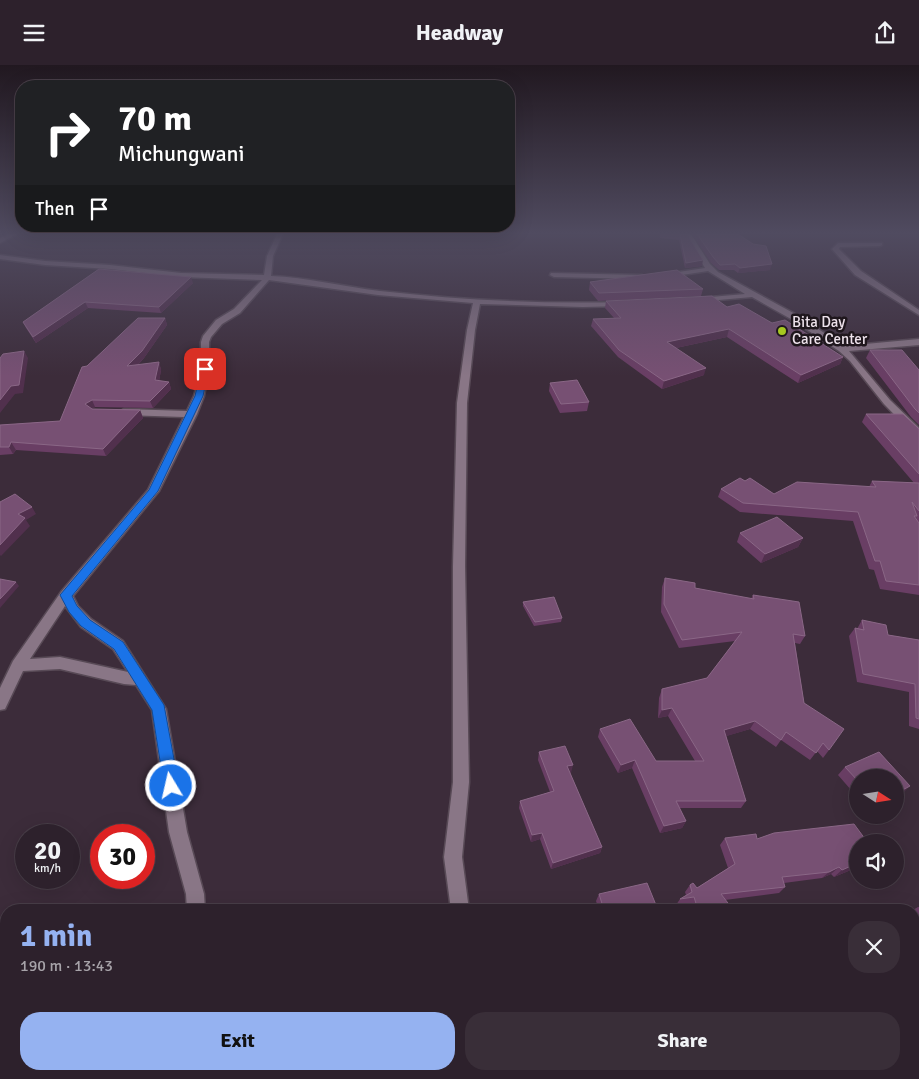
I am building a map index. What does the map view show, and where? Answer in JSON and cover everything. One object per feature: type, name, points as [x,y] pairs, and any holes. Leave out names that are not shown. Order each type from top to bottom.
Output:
[{"type":"street","points":[[0,704],[18,665],[66,595],[153,491],[192,414],[203,382],[205,369],[204,342],[207,336],[219,322],[237,311],[265,281]]},
{"type":"street","points":[[300,281],[378,293],[477,302],[583,305],[634,304]]},
{"type":"street","points":[[726,281],[794,317],[842,349],[853,359],[887,403],[919,434]]},
{"type":"street","points":[[871,281],[919,313]]},
{"type":"street","points":[[693,301],[754,295]]},
{"type":"street","points":[[459,904],[453,857],[461,781],[459,566],[462,403],[471,330],[477,302]]},
{"type":"street","points":[[842,349],[919,342]]},
{"type":"street","points":[[114,412],[192,414]]},
{"type":"street","points":[[66,595],[73,609],[86,623],[118,645],[159,709],[178,832],[195,895],[196,904]]},
{"type":"street","points":[[18,665],[60,663],[124,678],[140,679]]},
{"type":"building","points":[[81,281],[186,281],[159,307],[85,302],[33,337],[23,322]]},
{"type":"building","points":[[692,281],[703,289],[599,293],[590,282]]},
{"type":"building","points":[[712,296],[727,307],[739,304],[772,323],[785,320],[843,357],[801,375],[729,329],[667,342],[706,368],[664,381],[619,350],[593,319],[621,318],[606,301]]},
{"type":"building","points":[[138,318],[165,318],[142,351],[127,366],[159,362],[155,380],[169,382],[150,401],[92,400],[85,404],[92,409],[140,410],[103,449],[11,442],[9,447],[0,447],[0,425],[60,421],[82,367],[87,366]]},
{"type":"building","points":[[870,350],[902,350],[919,370],[919,413],[915,409]]},
{"type":"building","points":[[24,351],[19,385],[11,386],[0,400],[0,358],[3,354]]},
{"type":"building","points":[[577,380],[589,402],[561,404],[550,383]]},
{"type":"building","points":[[866,414],[903,414],[919,429],[919,474]]},
{"type":"building","points":[[740,478],[745,481],[750,478],[774,494],[797,482],[876,487],[872,481],[919,483],[919,511],[912,502],[917,516],[914,516],[919,523],[919,585],[886,581],[880,561],[875,561],[858,512],[743,503],[721,489]]},
{"type":"building","points":[[15,494],[32,507],[18,514],[25,518],[0,545],[0,502]]},
{"type":"building","points":[[777,517],[803,538],[765,554],[740,533]]},
{"type":"building","points":[[665,578],[695,583],[695,588],[754,599],[753,595],[799,602],[805,636],[793,634],[804,703],[844,729],[829,750],[823,743],[816,753],[786,732],[781,740],[755,721],[724,730],[746,801],[676,801],[686,821],[664,826],[635,760],[621,765],[600,729],[630,719],[656,761],[704,761],[672,708],[662,710],[662,689],[707,678],[742,632],[682,640],[664,604]]},
{"type":"building","points":[[0,579],[16,582],[0,599]]},
{"type":"building","points":[[554,597],[562,618],[535,622],[523,602]]},
{"type":"building","points":[[862,620],[886,625],[888,635],[919,640],[919,719],[916,718],[915,684],[863,674],[855,628],[864,630]]},
{"type":"building","points":[[565,746],[573,765],[567,766],[602,847],[553,863],[542,833],[532,835],[520,801],[554,791],[539,752]]},
{"type":"building","points":[[879,752],[894,769],[849,769],[849,771],[845,767]]},
{"type":"building","points":[[904,779],[910,786],[904,789]]},
{"type":"building","points":[[854,824],[861,834],[849,834],[849,867],[842,870],[839,867],[829,872],[782,877],[785,887],[721,894],[729,904],[696,904],[694,897],[680,899],[692,892],[690,885],[693,883],[697,888],[735,864],[725,838],[756,834],[757,839],[774,833]]},
{"type":"building","points":[[647,883],[656,904],[602,904],[599,894]]},
{"type":"place","name":"Bita Day Care Center","points":[[782,331]]},
{"type":"route","points":[[171,786],[159,709],[118,645],[86,623],[73,609],[66,595],[153,491],[192,414],[199,396],[205,369]]}]
